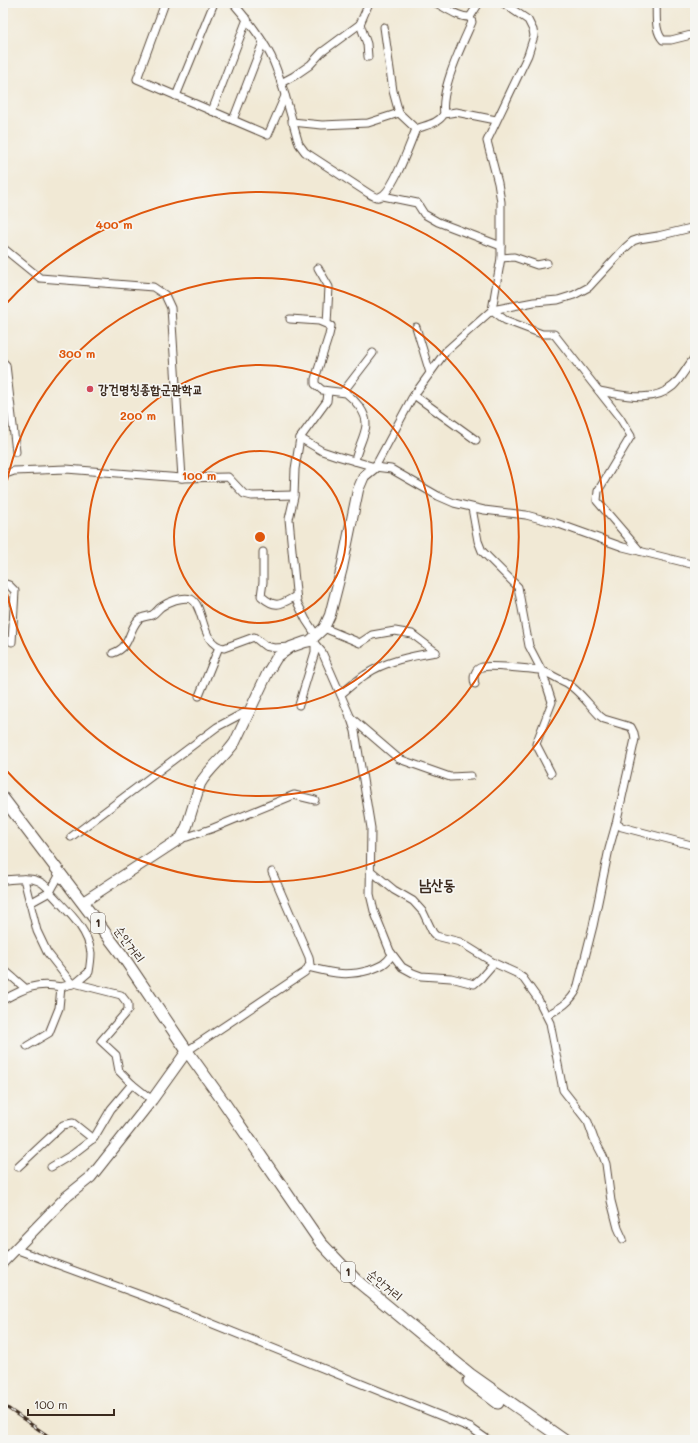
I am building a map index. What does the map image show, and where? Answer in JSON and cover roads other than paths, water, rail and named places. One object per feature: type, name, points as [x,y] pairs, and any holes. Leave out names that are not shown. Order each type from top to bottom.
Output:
[{"type":"main road","name":"순안거리","points":[[3,798],[122,955],[321,1243],[335,1259],[378,1298],[470,1374],[564,1440]]},
{"type":"main road","name":"순안거리","points":[[187,1051],[196,1074],[305,1233],[330,1262],[354,1286],[481,1391],[553,1440]]},
{"type":"street","points":[[165,3],[137,79],[268,135],[285,96]]},
{"type":"street","points":[[176,96],[214,3]]},
{"type":"street","points":[[233,3],[247,19],[271,56],[281,83],[292,122],[300,144],[305,152],[375,197],[383,196],[417,203],[424,214],[438,222],[501,246]]},
{"type":"street","points":[[281,83],[305,68],[322,52],[360,24],[369,3]]},
{"type":"street","points":[[436,3],[468,18],[470,17]]},
{"type":"street","points":[[470,17],[479,3]]},
{"type":"street","points":[[492,310],[501,258],[501,202],[498,183],[487,141],[528,55],[534,36],[528,20],[503,3]]},
{"type":"street","points":[[656,3],[658,29],[660,37],[663,40],[671,40],[695,34]]},
{"type":"street","points":[[416,129],[435,123],[441,119],[444,114],[446,90],[456,60],[472,22],[470,17]]},
{"type":"street","points":[[212,111],[247,19]]},
{"type":"street","points":[[360,24],[368,57]]},
{"type":"street","points":[[384,27],[393,91],[399,113],[416,129]]},
{"type":"street","points":[[233,120],[263,42]]},
{"type":"street","points":[[444,114],[456,112],[496,120]]},
{"type":"street","points":[[292,122],[322,125],[368,123],[399,113]]},
{"type":"street","points":[[383,196],[395,180],[416,129]]},
{"type":"street","points":[[299,705],[315,652],[316,637],[330,615],[358,490],[364,476],[375,467],[414,395],[446,351],[492,310],[534,302],[558,300],[574,295],[589,287],[624,248],[633,242],[639,239],[695,227]]},
{"type":"street","points":[[3,248],[40,278],[153,287],[165,295],[171,308],[182,478]]},
{"type":"street","points":[[501,258],[514,257],[536,265],[547,263]]},
{"type":"street","points":[[318,268],[329,288],[327,324]]},
{"type":"street","points":[[492,310],[505,320],[542,334],[554,334],[620,418],[631,436],[598,491],[597,501],[640,551]]},
{"type":"street","points":[[290,319],[320,321],[331,326],[315,384],[322,390],[328,392],[343,392],[351,397],[362,410],[366,424],[355,461]]},
{"type":"street","points":[[416,327],[430,373]]},
{"type":"street","points":[[343,392],[373,353]]},
{"type":"street","points":[[599,391],[644,398],[668,390],[674,385],[695,357]]},
{"type":"street","points":[[3,362],[6,364],[16,452]]},
{"type":"street","points":[[328,392],[327,401],[300,438],[294,495],[289,519],[297,602],[316,637],[341,694],[355,731],[371,821],[371,901],[383,936],[392,954],[402,967],[421,976],[441,976],[474,984],[494,963]]},
{"type":"street","points":[[414,395],[476,440]]},
{"type":"street","points":[[300,438],[322,451],[375,467],[391,469],[438,496],[472,508],[526,515],[556,523],[623,547],[695,565]]},
{"type":"street","points":[[3,475],[14,472],[66,469],[182,478],[228,477],[244,494],[252,496],[294,495]]},
{"type":"street","points":[[472,508],[478,541],[482,551],[518,587],[529,646],[542,671],[552,702],[536,744],[550,773]]},
{"type":"street","points":[[263,552],[263,582],[261,596],[274,605],[281,604],[296,596]]},
{"type":"street","points":[[3,583],[9,585],[15,591],[12,642]]},
{"type":"street","points":[[113,653],[124,648],[136,622],[140,618],[153,615],[162,606],[184,598],[191,600],[196,604],[206,632],[219,647],[224,648],[254,637],[265,646],[274,648],[291,647],[316,637],[360,643],[372,635],[395,631],[412,634],[436,652],[417,655],[382,666],[365,675],[341,694]]},
{"type":"street","points":[[199,696],[219,647]]},
{"type":"street","points":[[181,838],[187,826],[200,784],[210,770],[229,751],[235,742],[274,663],[291,647]]},
{"type":"street","points":[[475,684],[474,674],[483,667],[542,671],[572,688],[604,719],[626,725],[633,730],[635,739],[577,990],[573,998],[565,1005],[547,1015]]},
{"type":"street","points":[[71,837],[217,727],[250,710]]},
{"type":"street","points":[[350,716],[398,759],[450,777],[471,776]]},
{"type":"street","points":[[83,902],[181,838],[211,829],[294,795],[314,800]]},
{"type":"street","points":[[616,824],[622,827],[695,846]]},
{"type":"street","points":[[371,871],[394,890],[407,896],[413,901],[423,912],[430,929],[436,936],[460,942],[494,963],[516,973],[523,978],[547,1015],[554,1035],[563,1090],[588,1122],[594,1139],[603,1156],[606,1164],[611,1201],[618,1228],[623,1239]]},
{"type":"street","points":[[3,1262],[66,1197],[91,1177],[152,1100],[187,1051],[305,972],[310,965],[309,957],[272,872]]},
{"type":"street","points":[[30,904],[50,892],[60,874]]},
{"type":"street","points":[[3,880],[34,878],[47,887],[76,920],[88,940],[91,954],[89,972],[73,983],[61,987],[46,984],[25,988],[3,1000]]},
{"type":"street","points":[[24,879],[37,931],[48,952],[73,983],[120,995],[128,1004],[128,1010],[101,1041],[116,1055],[119,1071],[152,1100]]},
{"type":"street","points":[[308,967],[345,975],[357,974],[383,966],[392,954]]},
{"type":"street","points":[[3,969],[25,988]]},
{"type":"street","points":[[27,1046],[48,1033],[59,1008],[61,987]]},
{"type":"street","points":[[52,1167],[93,1139],[104,1123],[111,1109],[132,1084]]},
{"type":"street","points":[[18,1167],[63,1125],[73,1123],[93,1139]]},
{"type":"street","points":[[15,1249],[146,1296],[471,1428],[488,1440]]},
{"type":"railway","points":[[3,1405],[54,1440]]},
{"type":"place","name":"강건명칭종합군관학교","points":[[90,389]]},
{"type":"district","name":"남산동","points":[[437,885]]}]
